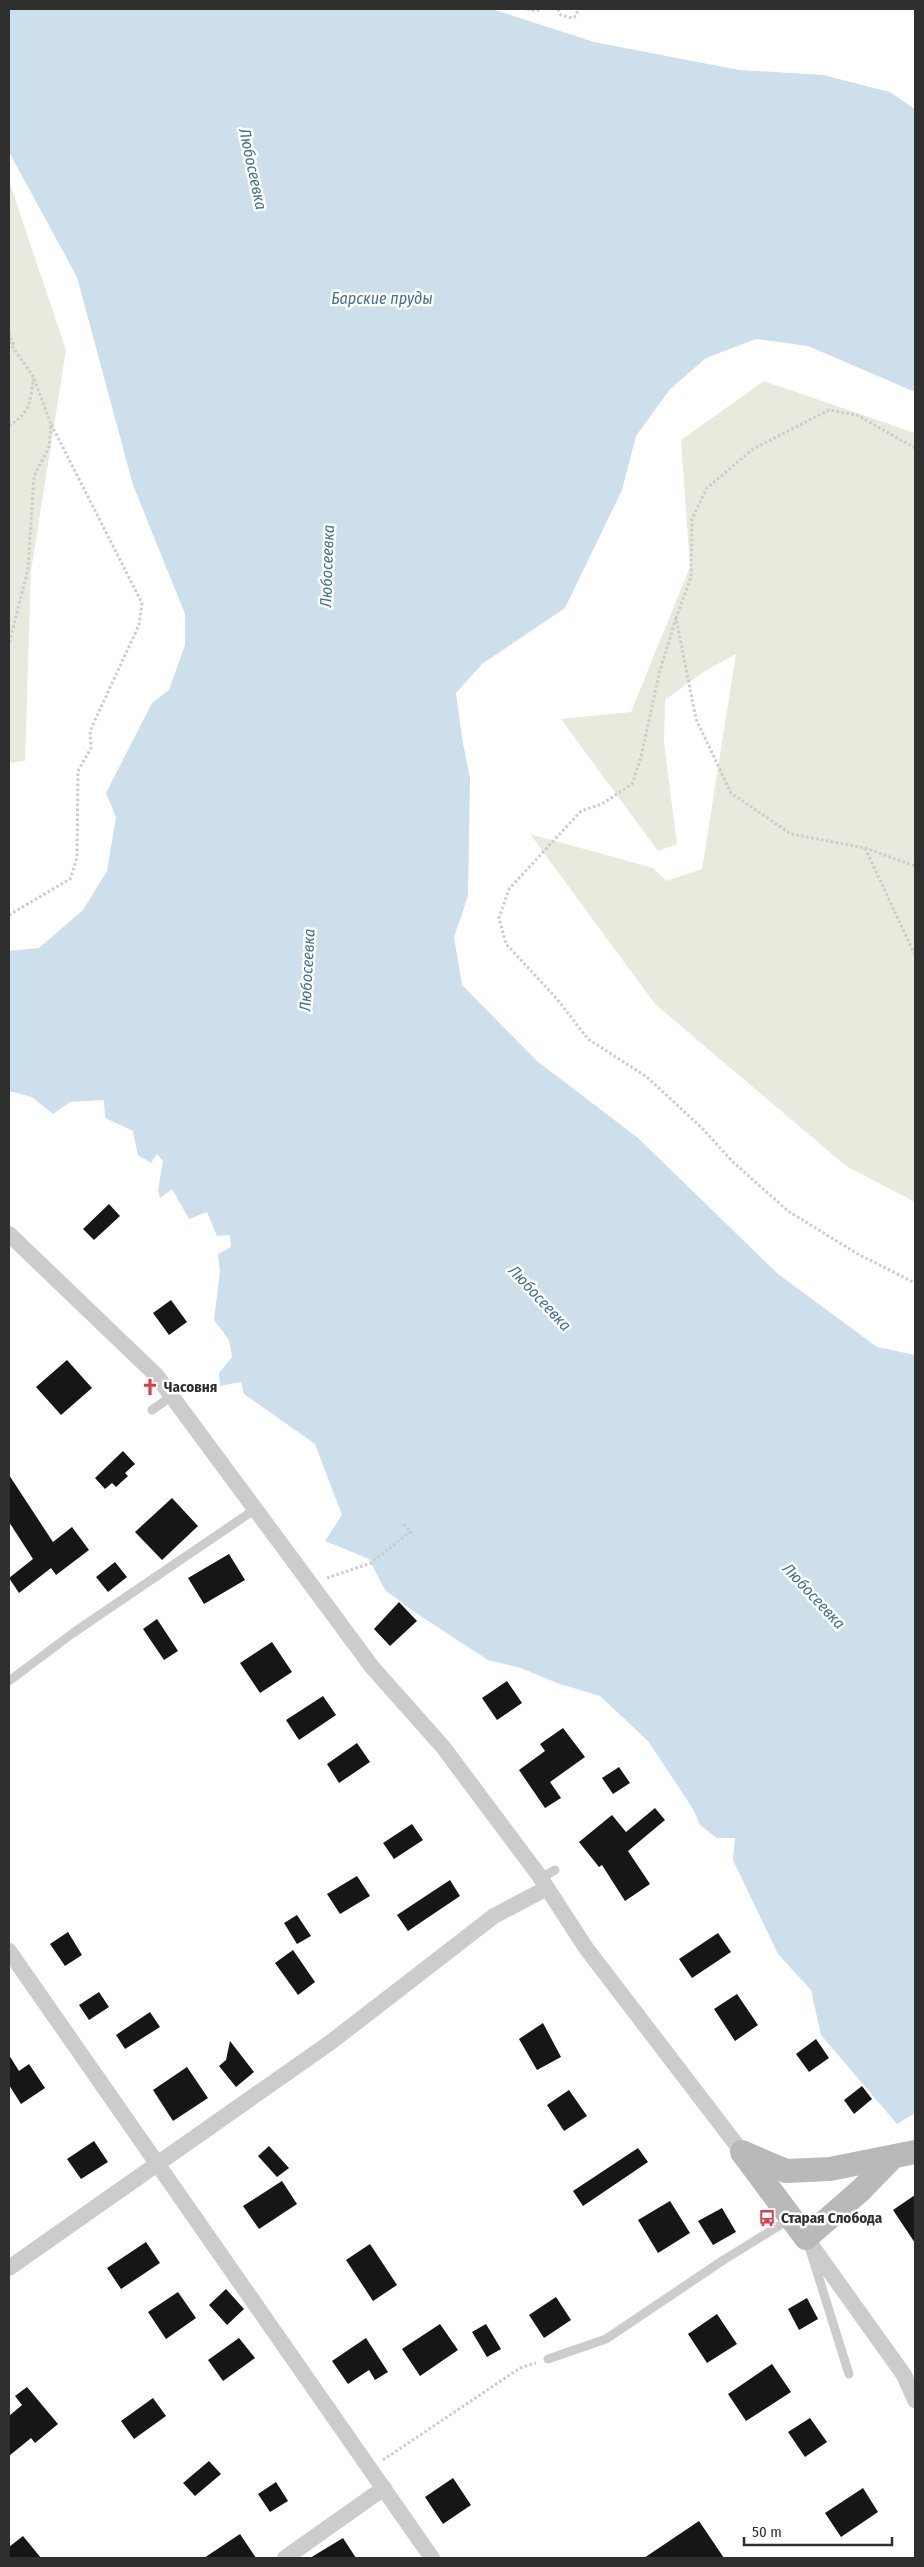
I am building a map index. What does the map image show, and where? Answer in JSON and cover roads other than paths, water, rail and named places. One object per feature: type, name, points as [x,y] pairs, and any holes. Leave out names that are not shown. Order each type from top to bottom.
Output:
[{"type":"street","points":[[9,1234],[156,1375],[372,1667],[443,1747],[548,1879],[586,1948],[742,2152],[790,2220],[806,2238],[904,2375],[915,2400]]},
{"type":"street","points":[[9,2268],[331,2042],[494,1916],[548,1879]]},
{"type":"street","points":[[9,1951],[432,2558]]},
{"type":"street","points":[[742,2152],[786,2171],[830,2169],[915,2152]]},
{"type":"street","points":[[806,2238],[860,2190],[892,2158]]},
{"type":"street","points":[[774,2196],[786,2171]]},
{"type":"street","points":[[285,2558],[384,2488]]},
{"type":"lane","points":[[152,1410],[172,1396]]},
{"type":"lane","points":[[9,1681],[72,1633],[254,1510]]},
{"type":"lane","points":[[548,2359],[606,2339],[726,2259],[790,2220]]},
{"type":"lane","points":[[806,2238],[849,2374]]},
{"type":"water","name":"Барские пруды","points":[[9,9],[492,9],[594,42],[739,70],[823,75],[890,92],[915,109],[915,392],[808,346],[756,339],[706,358],[670,389],[636,436],[622,490],[565,608],[482,664],[456,693],[470,778],[468,896],[454,937],[462,985],[537,1061],[638,1138],[778,1274],[877,1347],[915,1355],[915,2113],[897,2124],[821,2035],[811,1990],[778,1954],[733,1860],[735,1838],[717,1838],[700,1825],[693,1809],[648,1741],[600,1696],[557,1683],[521,1668],[488,1660],[416,1613],[385,1590],[369,1559],[325,1541],[342,1515],[315,1444],[244,1394],[241,1382],[220,1386],[219,1373],[232,1357],[229,1340],[214,1320],[220,1271],[218,1254],[231,1247],[230,1235],[217,1236],[207,1212],[189,1219],[172,1189],[160,1198],[158,1190],[163,1161],[157,1154],[151,1163],[138,1155],[133,1131],[105,1118],[104,1100],[70,1102],[53,1114],[32,1097],[9,1091],[9,951],[39,948],[83,910],[107,871],[116,817],[106,793],[152,703],[169,690],[185,645],[185,614],[133,485],[77,277],[9,152]]},
{"type":"place","name":"Часовня","points":[[150,1387]]},
{"type":"place","name":"Старая Слобода","points":[[767,2218]]},
{"type":"water label","name":"Любосеевка","points":[[253,169]]},
{"type":"water label","name":"Любосеевка","points":[[327,566]]},
{"type":"water label","name":"Любосеевка","points":[[307,970]]},
{"type":"water label","name":"Любосеевка","points":[[540,1298]]},
{"type":"water label","name":"Любосеевка","points":[[814,1596]]}]
